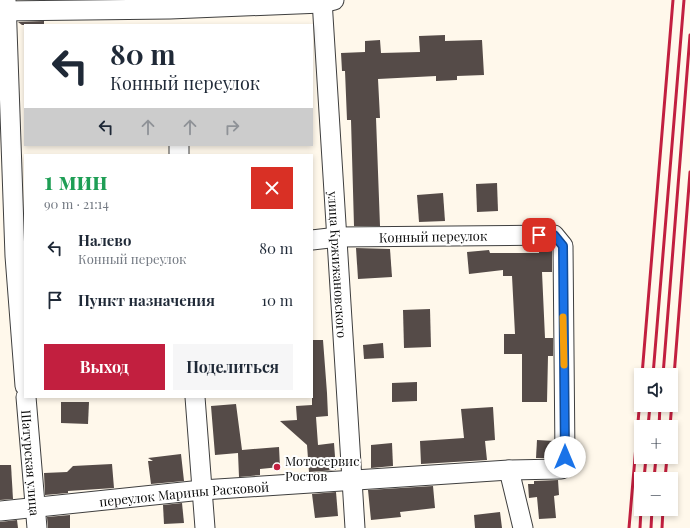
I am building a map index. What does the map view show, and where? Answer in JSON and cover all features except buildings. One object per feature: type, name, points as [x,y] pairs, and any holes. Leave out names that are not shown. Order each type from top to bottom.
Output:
[{"type":"street","points":[[24,375],[13,256],[4,7],[170,11],[326,1]]},
{"type":"street","name":"улица Кржижановского","points":[[326,1],[351,481],[355,528]]},
{"type":"street","name":"Конный переулок","points":[[313,240],[338,238],[554,235],[563,246],[565,457],[561,469]]},
{"type":"street","name":"Шатурская улица","points":[[26,398],[37,528]]},
{"type":"street","points":[[195,398],[205,528]]},
{"type":"street","name":"переулок Марины Расковой","points":[[0,511],[35,506],[202,490],[509,470],[561,469]]},
{"type":"street","points":[[509,470],[523,528]]},
{"type":"railway","points":[[643,368],[673,0]]},
{"type":"railway","points":[[654,368],[684,0]]},
{"type":"railway","points":[[664,368],[690,35]]},
{"type":"railway","points":[[671,420],[690,172]]},
{"type":"railway","points":[[629,528],[639,412]]},
{"type":"railway","points":[[649,412],[649,420]]},
{"type":"railway","points":[[659,420],[660,412]]},
{"type":"railway","points":[[645,464],[645,472]]},
{"type":"railway","points":[[655,464],[655,472]]},
{"type":"railway","points":[[666,464],[666,472]]},
{"type":"railway","points":[[640,528],[641,516]]},
{"type":"railway","points":[[651,528],[652,516]]},
{"type":"railway","points":[[662,528],[663,516]]},
{"type":"slow traffic","points":[[563,317],[564,365]]},
{"type":"place","name":"Мотосервис Ростов","points":[[277,467]]},
{"type":"route","points":[[539,235],[554,235],[563,246],[565,457]]}]
